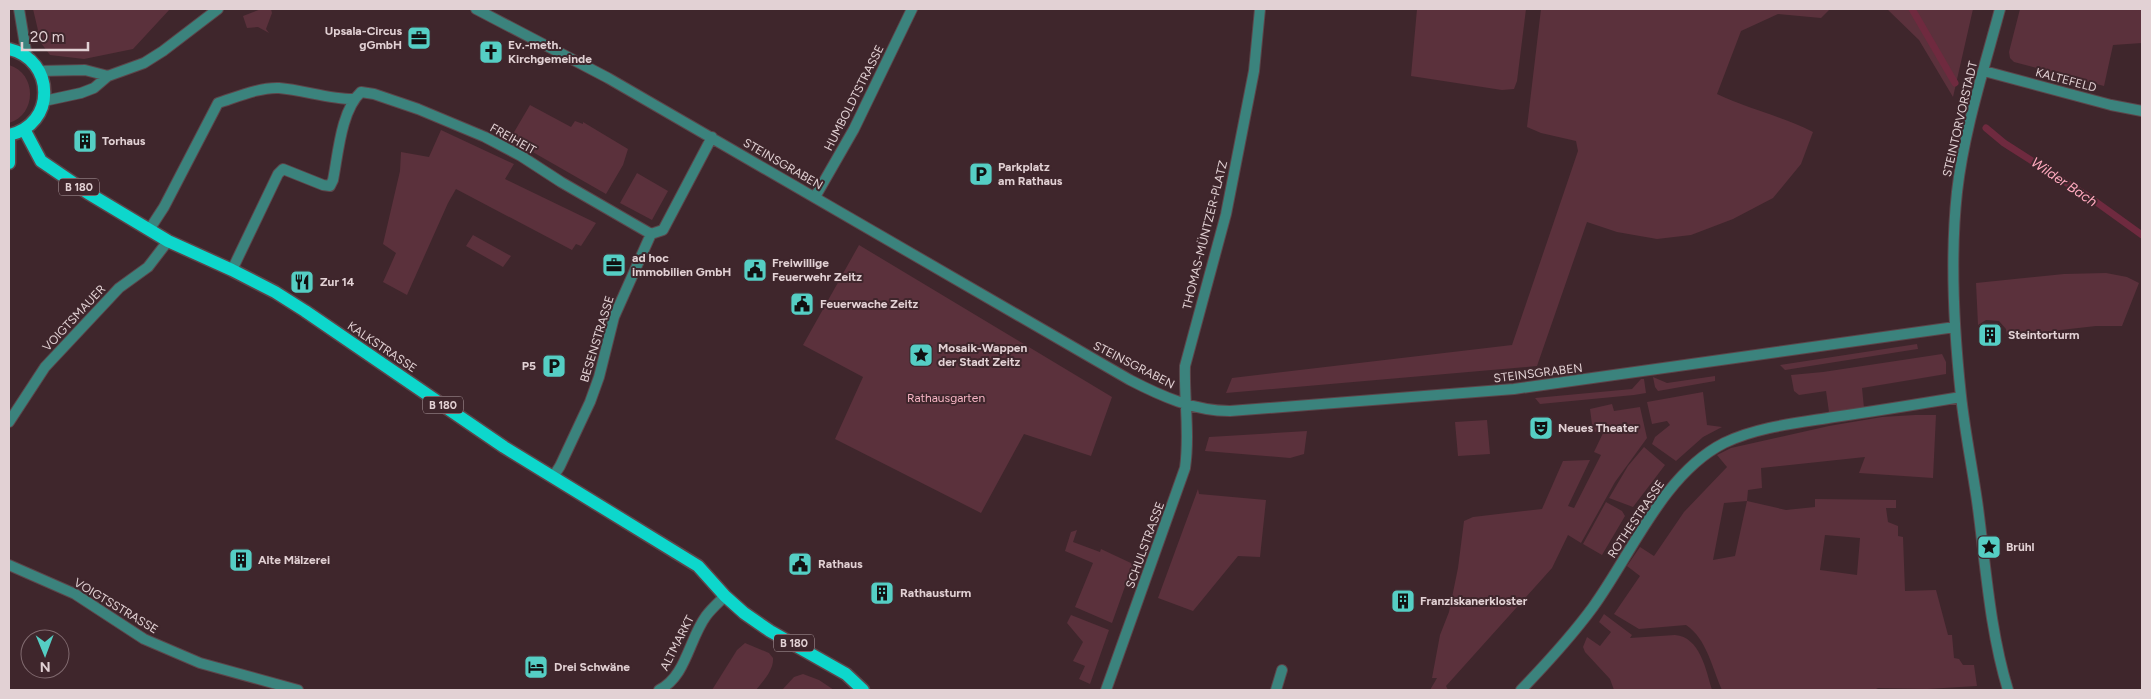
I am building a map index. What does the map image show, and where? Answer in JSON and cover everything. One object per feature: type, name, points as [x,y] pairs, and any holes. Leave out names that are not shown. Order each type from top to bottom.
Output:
[{"type":"main road","points":[[9,49],[27,57],[39,70],[44,86],[44,101],[37,117],[24,129],[9,135],[9,163]]},
{"type":"main road","name":"KALKSTRASSE","points":[[24,129],[41,161],[168,241],[232,270],[305,310],[504,447],[698,566],[725,596]]},
{"type":"main road","name":"B 180","points":[[725,596],[744,613],[770,631],[846,674],[863,690]]},
{"type":"street","points":[[19,9],[27,57]]},
{"type":"street","points":[[44,101],[81,93],[94,88],[108,76],[144,63],[163,51],[218,9]]},
{"type":"street","name":"STEINSGRABEN","points":[[476,9],[608,78],[1118,373],[1158,394],[1206,409],[1230,411],[1514,389],[1955,327]]},
{"type":"street","name":"HUMBOLDTSTRASSE","points":[[815,197],[854,129],[912,9]]},
{"type":"street","name":"THOMAS-MÜNTZER-PLATZ","points":[[1186,404],[1184,386],[1185,366],[1226,214],[1254,71],[1260,9]]},
{"type":"street","name":"STEINTORVORSTADT","points":[[1955,327],[1954,248],[1957,193],[1968,134],[2000,9]]},
{"type":"street","points":[[39,70],[85,70],[108,76]]},
{"type":"street","name":"KALTEFELD","points":[[1984,71],[2111,105],[2142,110]]},
{"type":"street","name":"FREIHEIT","points":[[149,230],[164,207],[218,103],[244,94],[277,88],[340,99],[353,99],[361,92],[374,94],[418,109],[485,137],[521,156],[561,182],[651,234]]},
{"type":"street","points":[[232,270],[278,174],[283,169],[330,186],[333,180],[348,110],[353,99]]},
{"type":"street","name":"BESENSTRASSE","points":[[553,477],[590,402],[599,377],[614,317],[651,234],[663,230],[712,137]]},
{"type":"street","name":"VOIGTSMAUER","points":[[9,422],[45,366],[119,288],[148,267],[168,241]]},
{"type":"street","points":[[1955,327],[1961,397],[1974,478],[1992,618],[1999,661],[2008,690]]},
{"type":"street","name":"ROTHESTRASSE","points":[[1521,690],[1567,641],[1593,607],[1661,501],[1675,484],[1709,453],[1723,444],[1780,425],[1961,397]]},
{"type":"street","name":"SCHULSTRASSE","points":[[1106,690],[1185,468],[1188,445],[1186,404]]},
{"type":"street","name":"VOIGTSSTRASSE","points":[[9,565],[75,594],[144,639],[200,663],[298,690]]},
{"type":"street","name":"ALTMARKT","points":[[659,690],[675,678],[706,616],[725,596]]},
{"type":"street","points":[[1276,690],[1282,670]]},
{"type":"green space","points":[[33,9],[170,9],[133,49],[84,59],[50,55],[41,43]]},
{"type":"green space","points":[[261,9],[271,9],[272,13],[266,29],[269,33],[258,27],[247,28],[243,16]]},
{"type":"green space","points":[[1417,9],[1526,9],[1517,81],[1514,89],[1502,90],[1411,76]]},
{"type":"green space","points":[[1541,9],[1830,9],[1821,18],[1778,14],[1741,31],[1717,94],[1813,132],[1801,164],[1773,198],[1733,219],[1691,235],[1657,239],[1617,232],[1587,222],[1537,366],[1226,393],[1232,378],[1512,345],[1578,151],[1576,141],[1541,133],[1527,127]]},
{"type":"green space","points":[[1887,9],[1973,9],[1953,97],[1919,40]]},
{"type":"green space","points":[[2020,9],[2142,9],[2142,43],[2113,45],[2104,86],[2014,62],[2010,58],[2009,52]]},
{"type":"green space","points":[[9,65],[18,69],[25,76],[30,94],[25,112],[18,119],[9,123]]},
{"type":"green space","points":[[530,105],[571,127],[575,121],[583,124],[583,122],[628,149],[623,165],[606,194],[510,139]]},
{"type":"green space","points":[[441,130],[514,164],[505,179],[596,223],[581,246],[576,244],[572,250],[456,189],[407,295],[383,282],[396,253],[383,244],[400,171],[401,152],[429,157]]},
{"type":"green space","points":[[637,173],[668,191],[652,220],[620,203]]},
{"type":"green space","points":[[473,235],[511,256],[503,267],[466,246]]},
{"type":"green space","name":"Rathausgarten","points":[[859,245],[1112,397],[1091,456],[1024,434],[981,513],[835,439],[863,377],[803,345]]},
{"type":"green space","points":[[2106,273],[2127,277],[2139,283],[2122,326],[2096,326],[2007,336],[2006,329],[1999,321],[1986,320],[1978,325],[1976,283],[2064,274]]},
{"type":"green space","points":[[1917,344],[1918,349],[1785,370],[1780,365]]},
{"type":"green space","points":[[1942,354],[1946,362],[1946,374],[1862,388],[1864,408],[1829,412],[1826,391],[1799,395],[1794,391],[1791,375]]},
{"type":"green space","points":[[1715,376],[1715,381],[1658,391],[1653,377],[1667,383]]},
{"type":"green space","points":[[1641,379],[1644,379],[1646,393],[1540,404],[1535,398],[1632,389]]},
{"type":"green space","points":[[1703,392],[1707,425],[1722,427],[1703,437],[1676,461],[1652,444],[1655,437],[1670,425],[1667,421],[1652,424],[1647,402]]},
{"type":"green space","points":[[1612,404],[1614,411],[1640,407],[1647,438],[1615,482],[1581,543],[1568,535],[1552,568],[1446,686],[1448,690],[1430,690],[1437,678],[1432,678],[1440,635],[1449,612],[1458,568],[1464,521],[1473,517],[1542,509],[1563,461],[1590,460],[1568,506],[1574,508],[1601,455],[1594,452],[1604,431],[1593,432],[1590,409]]},
{"type":"green space","points":[[1936,415],[1933,478],[1859,473],[1865,457],[1761,468],[1762,488],[1748,490],[1747,501],[1786,510],[1815,507],[1815,499],[1896,500],[1896,508],[1886,508],[1888,522],[1898,526],[1898,536],[1903,537],[1905,591],[1936,590],[1948,635],[1952,635],[1954,658],[1959,659],[1963,665],[1974,665],[1977,686],[1927,689],[1878,688],[1874,690],[1722,690],[1704,646],[1686,625],[1639,629],[1614,614],[1640,576],[1627,566],[1640,547],[1654,556],[1684,512],[1727,467],[1717,455],[1731,448],[1829,426],[1882,417]],"holes":[[[1747,501],[1735,556],[1713,560],[1724,503]],[[1825,535],[1860,538],[1857,575],[1820,570]]]},
{"type":"green space","points":[[1487,420],[1490,454],[1458,456],[1455,422]]},
{"type":"green space","points":[[1307,431],[1304,454],[1290,458],[1205,451],[1209,437]]},
{"type":"green space","points":[[1644,447],[1665,465],[1633,507],[1609,498],[1628,466]]},
{"type":"green space","points":[[1198,489],[1199,494],[1266,500],[1260,557],[1238,556],[1193,611],[1158,598]]},
{"type":"green space","points":[[1606,502],[1622,511],[1625,516],[1602,555],[1583,544]]},
{"type":"green space","points":[[1077,530],[1073,542],[1100,552],[1101,549],[1133,564],[1112,623],[1075,607],[1093,563],[1065,551],[1071,532]]},
{"type":"green space","points":[[1604,614],[1632,635],[1630,638],[1675,635],[1684,637],[1696,648],[1701,656],[1712,690],[1614,690],[1610,679],[1585,652],[1583,647],[1587,637],[1600,646],[1611,632],[1599,622]]},
{"type":"green space","points":[[1071,615],[1109,630],[1090,684],[1079,679],[1085,666],[1073,661],[1083,642],[1067,623]]},
{"type":"green space","points":[[745,643],[769,653],[773,658],[772,667],[768,675],[756,690],[712,690],[737,650]]},
{"type":"green space","points":[[803,674],[819,680],[834,690],[782,690],[794,677]]},
{"type":"waterway","name":"Wilder Bach","points":[[1912,9],[1955,83]]},
{"type":"waterway","name":"Wilder Bach","points":[[1986,128],[2004,143],[2092,199],[2142,235]]},
{"type":"place","name":"Upsala-Circus gGmbH","points":[[419,38]]},
{"type":"place","name":"Ev.-meth. Kirchgemeinde","points":[[491,52]]},
{"type":"place","name":"Torhaus","points":[[85,141]]},
{"type":"place","name":"Parkplatz am Rathaus","points":[[981,174]]},
{"type":"place","name":"ad hoc immobilien GmbH","points":[[614,265]]},
{"type":"place","name":"Freiwillige Feuerwehr Zeitz","points":[[755,270]]},
{"type":"place","name":"Zur 14","points":[[302,282]]},
{"type":"place","name":"Feuerwache Zeitz","points":[[802,304]]},
{"type":"place","name":"Steintorturm","points":[[1990,335]]},
{"type":"place","name":"Mosaik-Wappen der Stadt Zeitz","points":[[921,355]]},
{"type":"place","name":"P5","points":[[554,366]]},
{"type":"place","name":"Neues Theater","points":[[1541,428]]},
{"type":"place","name":"Brühl","points":[[1989,547]]},
{"type":"place","name":"Alte Mälzerei","points":[[241,560]]},
{"type":"place","name":"Rathaus","points":[[800,564]]},
{"type":"place","name":"Rathausturm","points":[[882,593]]},
{"type":"place","name":"Franziskanerkloster","points":[[1403,601]]},
{"type":"place","name":"Drei Schwäne","points":[[536,667]]}]
